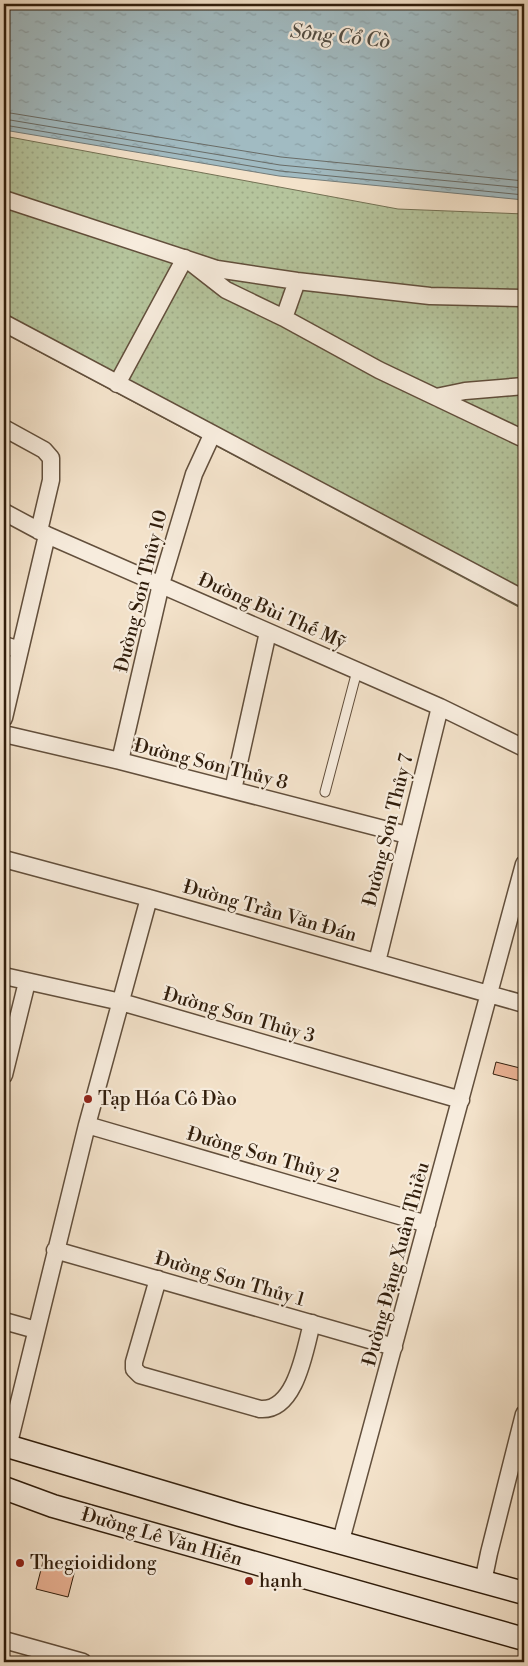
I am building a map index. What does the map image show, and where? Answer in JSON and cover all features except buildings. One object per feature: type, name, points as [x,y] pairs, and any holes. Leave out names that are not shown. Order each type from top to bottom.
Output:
[{"type":"main road","points":[[5,1451],[524,1593]]},
{"type":"main road","name":"Đường Lê Văn Hiến","points":[[4,1488],[53,1506],[524,1639]]},
{"type":"street","points":[[4,199],[217,269],[297,281],[430,296],[524,298]]},
{"type":"street","points":[[185,258],[226,290],[284,318],[379,370],[524,438]]},
{"type":"street","points":[[117,384],[185,258]]},
{"type":"street","points":[[284,318],[297,281]]},
{"type":"street","points":[[4,324],[524,599]]},
{"type":"street","points":[[436,397],[524,386]]},
{"type":"street","points":[[4,428],[44,450],[51,458],[51,480],[43,533],[20,650],[4,718]]},
{"type":"street","name":"Đường Sơn Thủy 10","points":[[120,761],[161,584],[189,490],[212,434]]},
{"type":"street","name":"Đường Bùi Thế Mỹ","points":[[4,512],[43,533],[440,707],[524,748]]},
{"type":"street","points":[[233,790],[268,632]]},
{"type":"street","points":[[4,645],[20,650]]},
{"type":"street","name":"Đường Sơn Thủy 7","points":[[377,962],[440,707]]},
{"type":"street","name":"Đường Sơn Thủy 8","points":[[4,734],[120,761],[407,835]]},
{"type":"street","name":"Đường Trần Văn Đán","points":[[4,859],[524,1004]]},
{"type":"street","name":"Đường Đặng Xuân Thiều","points":[[340,1544],[524,864]]},
{"type":"street","points":[[5,1451],[88,1125],[149,898]]},
{"type":"street","name":"Đường Sơn Thủy 3","points":[[4,976],[121,1002],[460,1100]]},
{"type":"street","points":[[4,1075],[27,982]]},
{"type":"street","name":"Đường Sơn Thủy 2","points":[[88,1125],[428,1224]]},
{"type":"street","name":"Đường Sơn Thủy 1","points":[[56,1250],[394,1347]]},
{"type":"street","points":[[158,1279],[134,1362],[134,1369],[140,1375],[196,1392],[268,1410],[278,1404],[295,1384],[312,1324]]},
{"type":"street","points":[[4,1321],[36,1330]]},
{"type":"street","points":[[483,1582],[488,1553],[524,1414]]},
{"type":"street","points":[[4,1640],[84,1662]]},
{"type":"lane","points":[[325,792],[357,671]]},
{"type":"green space","points":[[4,136],[398,209],[524,214],[524,610],[4,333]]},
{"type":"water","name":"Sông Cổ Cò","points":[[4,4],[524,4],[524,200],[279,176],[4,130]]},
{"type":"place","name":"Tạp Hóa Cô Đào","points":[[88,1099]]},
{"type":"place","name":"Thegioididong","points":[[20,1563]]},
{"type":"place","name":"hạnh","points":[[249,1581]]}]
